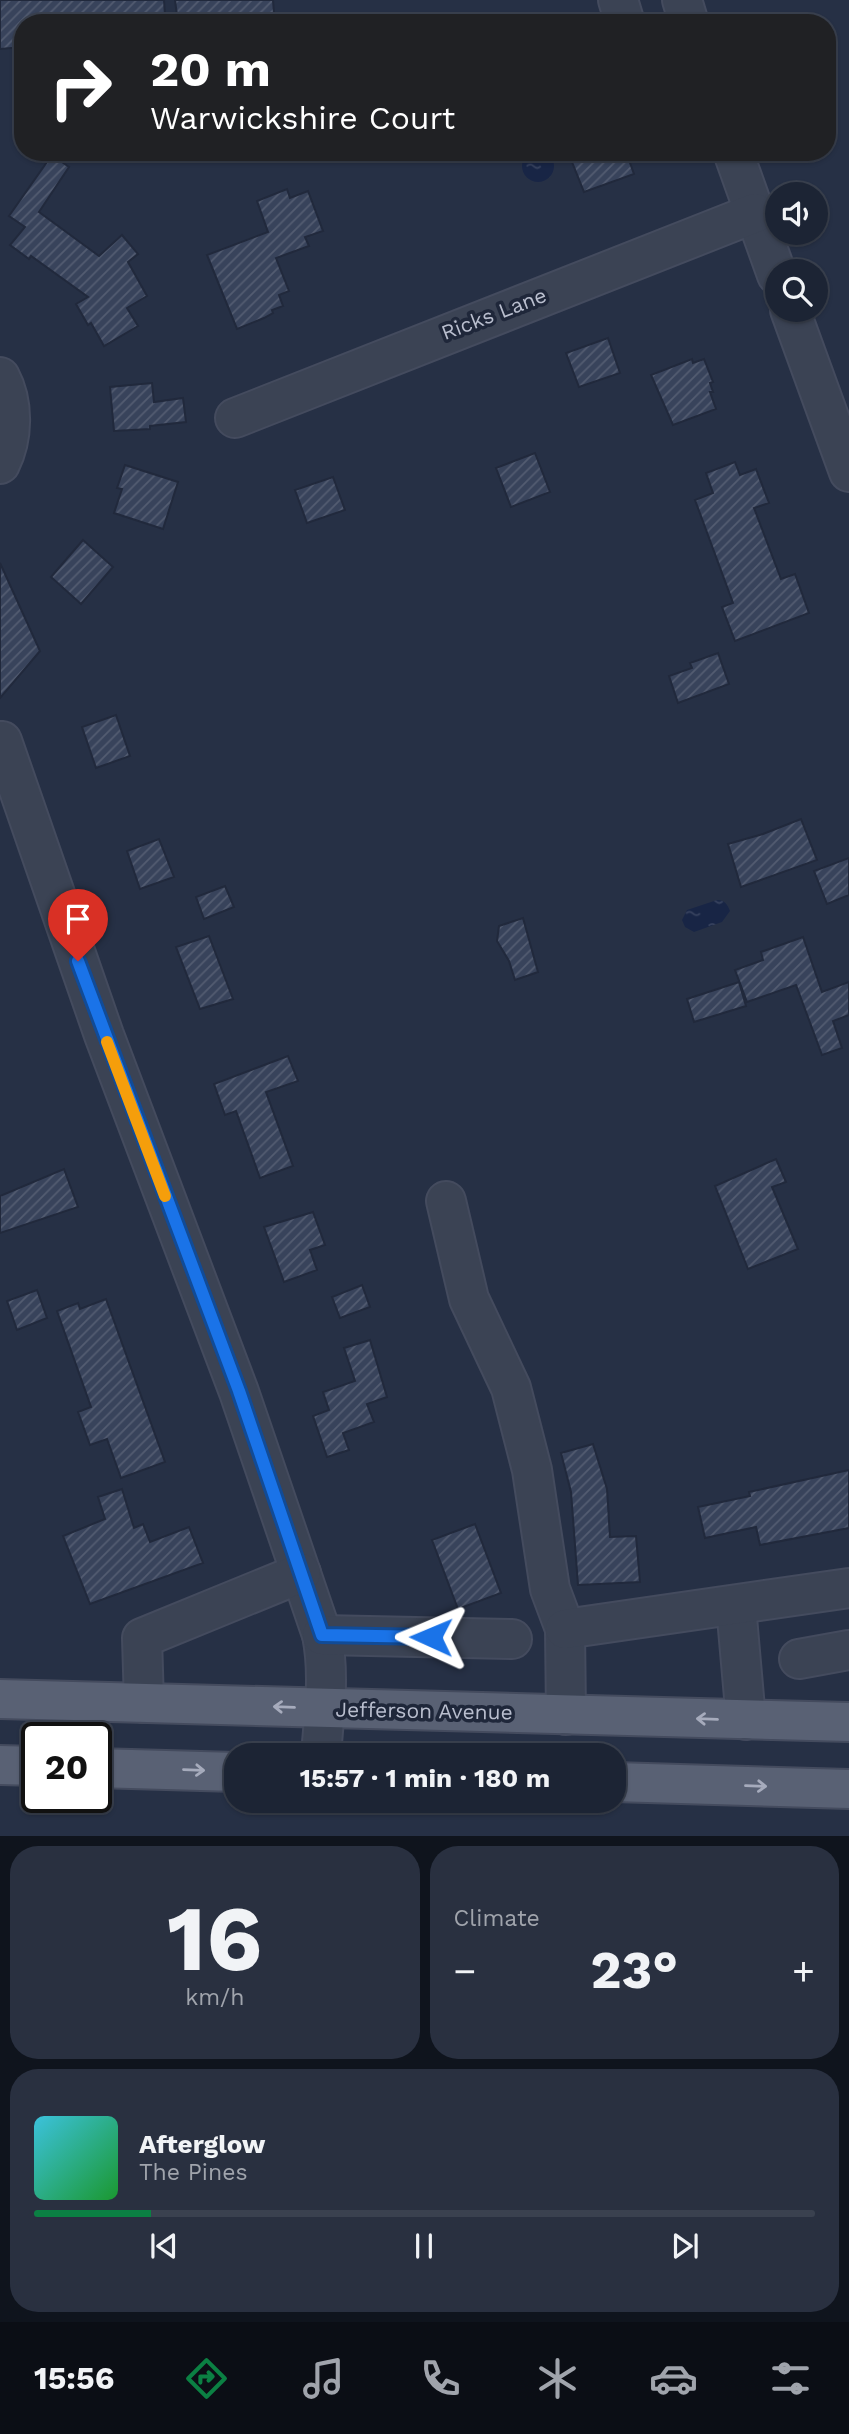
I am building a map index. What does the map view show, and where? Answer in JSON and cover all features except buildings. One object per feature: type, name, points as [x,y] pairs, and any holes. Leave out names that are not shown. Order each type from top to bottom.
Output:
[{"type":"main road","name":"Jefferson Avenue","points":[[0,1699],[849,1723]]},
{"type":"main road","points":[[0,1765],[21,1766]]},
{"type":"main road","points":[[112,1768],[224,1772]]},
{"type":"main road","points":[[626,1782],[849,1789]]},
{"type":"street","points":[[736,161],[771,259]]},
{"type":"street","name":"Ricks Lane","points":[[235,418],[755,213]]},
{"type":"street","points":[[794,322],[849,472]]},
{"type":"street","points":[[0,377],[9,408],[10,435],[0,464]]},
{"type":"street","points":[[2,741],[104,1035],[239,1391],[322,1635],[326,1657],[322,1743]]},
{"type":"street","points":[[446,1201],[469,1300],[511,1388],[532,1470],[550,1589],[565,1629],[566,1715]]},
{"type":"street","points":[[144,1703],[142,1638],[301,1573]]},
{"type":"street","points":[[565,1629],[849,1588]]},
{"type":"street","points":[[736,1606],[746,1720]]},
{"type":"street","points":[[322,1635],[513,1639]]},
{"type":"street","points":[[799,1659],[849,1650]]},
{"type":"water","points":[[524,161],[552,161],[554,166],[549,177],[538,182],[527,177],[522,166]]},
{"type":"water","points":[[717,900],[725,903],[730,911],[722,922],[694,932],[685,927],[682,920],[687,910]]},
{"type":"slow traffic","points":[[107,1042],[165,1196]]},
{"type":"route","points":[[78,961],[239,1391],[322,1635],[431,1637]]}]
